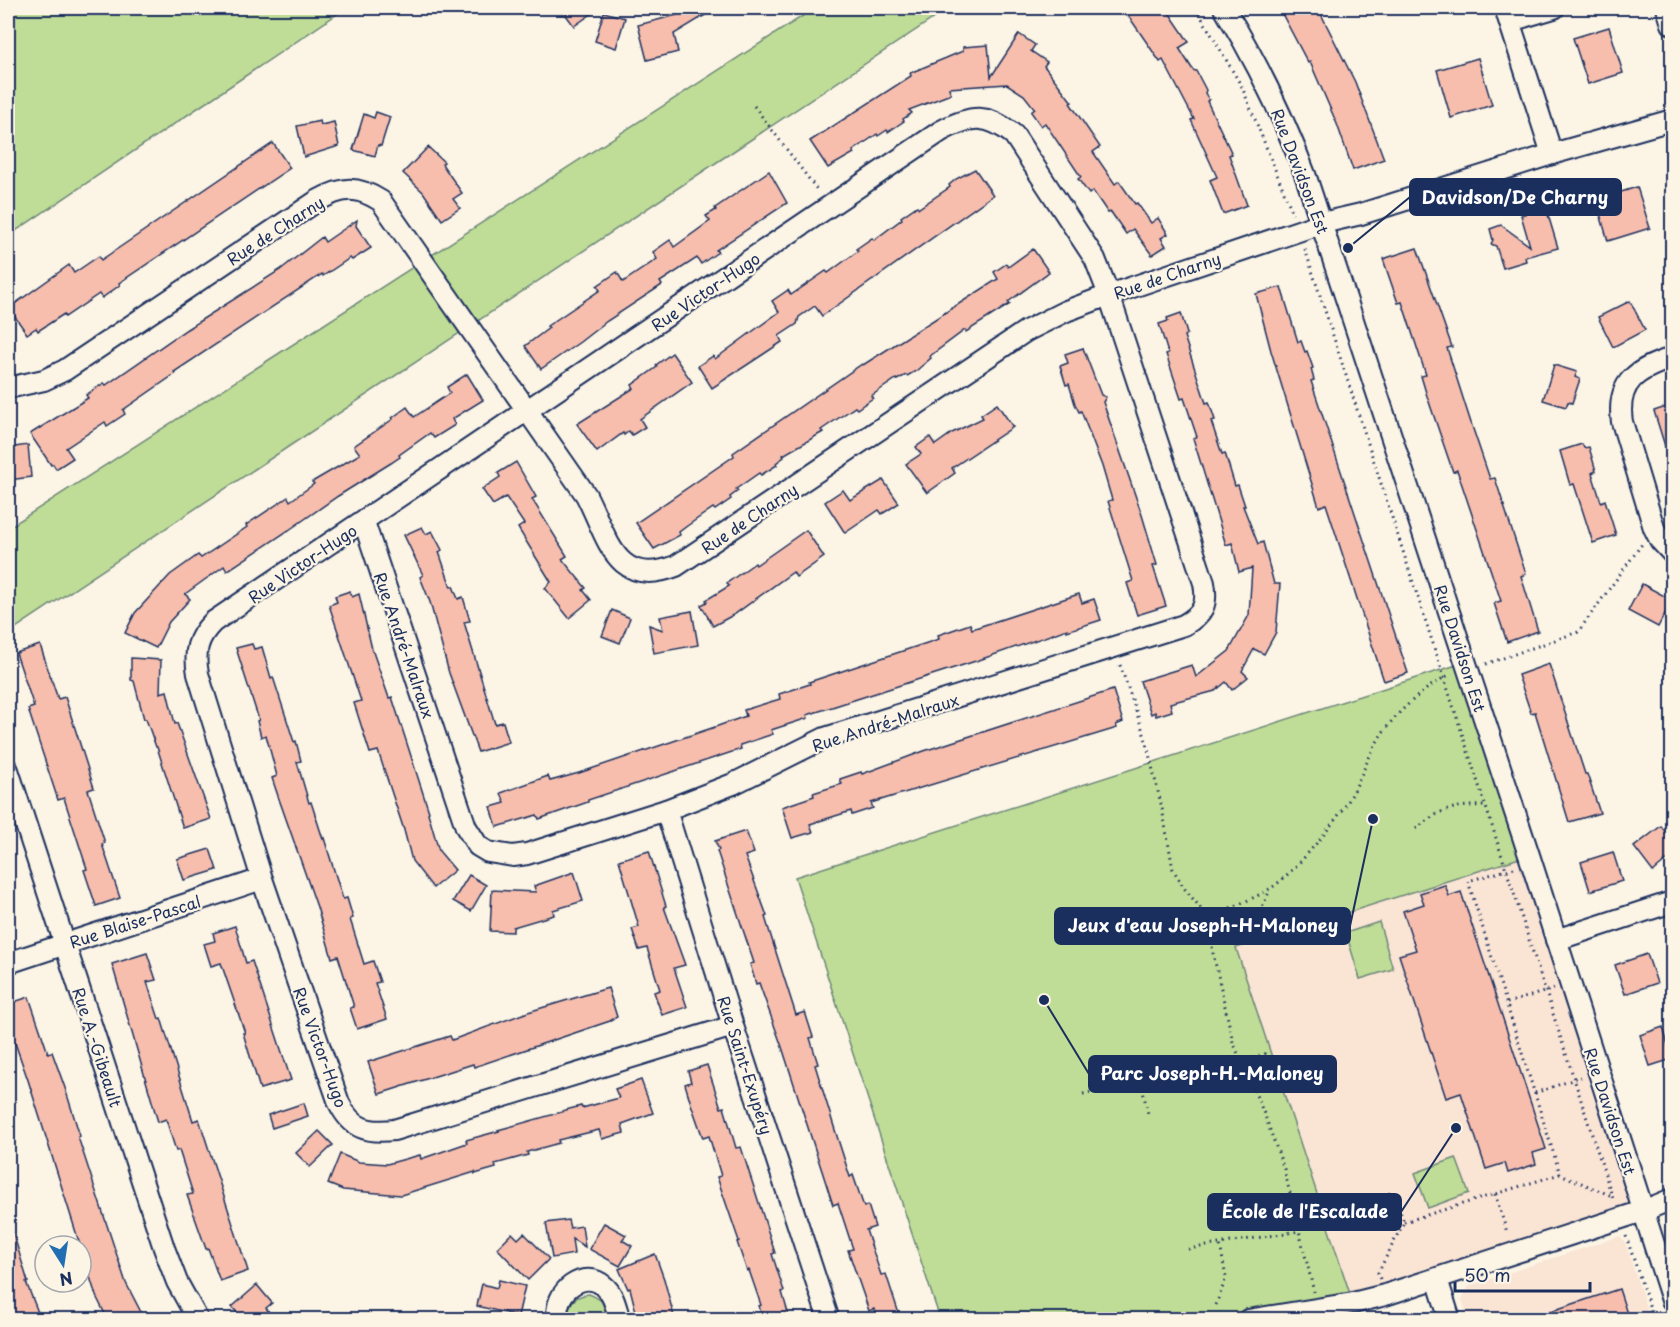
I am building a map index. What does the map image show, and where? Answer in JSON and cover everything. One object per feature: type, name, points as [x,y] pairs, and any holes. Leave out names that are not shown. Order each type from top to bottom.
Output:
[{"type":"street","name":"Rue Davidson Est","points":[[1224,8],[1256,61],[1278,107],[1322,223],[1532,863],[1672,1300]]},
{"type":"street","points":[[1552,154],[1507,14],[1554,8]]},
{"type":"street","points":[[1667,8],[1672,24]]},
{"type":"street","name":"Rue Victor-Hugo","points":[[733,1026],[394,1130],[369,1131],[349,1120],[339,1103],[262,879],[198,674],[196,648],[198,640],[213,622],[957,122],[986,118],[1001,124],[1014,135],[1095,258],[1109,295]]},
{"type":"street","name":"Rue de Charny","points":[[8,388],[44,380],[65,370],[317,201],[332,193],[351,189],[367,192],[381,201],[586,495],[610,549],[632,570],[645,573],[661,572],[676,566],[988,359],[1026,331],[1066,311],[1322,223],[1361,214],[1552,154],[1672,120]]},
{"type":"street","name":"Rue André-Malraux","points":[[364,522],[466,827],[478,846],[499,855],[527,854],[666,810],[733,784],[825,738],[1114,648],[1184,625],[1194,619],[1203,609],[1207,597],[1204,583],[1109,295]]},
{"type":"street","points":[[1672,358],[1649,366],[1633,376],[1624,390],[1620,405],[1622,422],[1654,528],[1660,540],[1672,553]]},
{"type":"street","name":"Rue A.-Gibeault","points":[[8,770],[164,1248],[177,1282],[198,1320]]},
{"type":"street","name":"Rue Saint-Exupéry","points":[[666,810],[828,1320]]},
{"type":"street","name":"Rue Blaise-Pascal","points":[[8,963],[262,879]]},
{"type":"street","points":[[1556,940],[1672,902]]},
{"type":"street","points":[[1248,1320],[1385,1295],[1643,1211],[1672,1199]]},
{"type":"street","points":[[1437,1279],[1450,1320]]},
{"type":"street","points":[[558,1320],[556,1305],[560,1296],[568,1287],[589,1280],[598,1281],[605,1286],[612,1296],[620,1320]]},
{"type":"path","points":[[1196,8],[1242,87],[1299,231],[1654,1320]]},
{"type":"path","points":[[753,106],[830,207]]},
{"type":"path","points":[[1208,916],[1271,888],[1304,858],[1345,805],[1361,779],[1378,740],[1394,718],[1444,678],[1578,632],[1654,528]]},
{"type":"path","points":[[1114,648],[1145,737],[1162,808],[1173,869],[1184,888],[1208,916],[1251,943],[1258,916],[1271,888]]},
{"type":"path","points":[[1416,829],[1432,815],[1448,808],[1466,805],[1486,806]]},
{"type":"path","points":[[1532,863],[1468,881],[1560,1174]]},
{"type":"path","points":[[1208,916],[1213,953],[1233,1042],[1273,1134],[1300,1231],[1318,1308]]},
{"type":"path","points":[[1507,1003],[1570,983]]},
{"type":"path","points":[[1083,1094],[1241,1063],[1270,1052]]},
{"type":"path","points":[[1535,1093],[1598,1071]]},
{"type":"path","points":[[1141,1082],[1148,1114]]},
{"type":"path","points":[[1385,1295],[1378,1273],[1404,1222],[1560,1174],[1612,1196]]},
{"type":"path","points":[[1388,1192],[1397,1203],[1404,1222]]},
{"type":"path","points":[[1495,1194],[1506,1232]]},
{"type":"path","points":[[1188,1249],[1300,1231]]},
{"type":"path","points":[[1216,1305],[1226,1278],[1220,1244]]},
{"type":"shaded area","points":[[1529,855],[1643,1211],[1353,1303],[1236,948]]},
{"type":"shaded area","points":[[1620,1236],[1625,1242],[1650,1319],[1468,1319],[1462,1299],[1469,1286]]},
{"type":"green space","points":[[8,8],[346,8],[8,236]]},
{"type":"green space","points":[[815,8],[949,8],[8,633],[8,528]]},
{"type":"green space","points":[[1466,662],[1529,855],[1236,948],[1353,1303],[1248,1320],[940,1319],[795,877]]},
{"type":"green space","points":[[1379,922],[1393,969],[1360,979],[1346,933]]},
{"type":"green space","points":[[1456,1158],[1469,1193],[1428,1208],[1415,1173]]},
{"type":"green space","points":[[589,1294],[604,1303],[612,1319],[570,1319],[569,1309],[572,1302]]},
{"type":"building","points":[[561,8],[600,8],[574,26]]},
{"type":"building","points":[[672,8],[717,8],[674,34],[678,52],[647,60],[638,25],[677,15]]},
{"type":"building","points":[[1123,8],[1166,8],[1189,42],[1179,48],[1193,70],[1196,71],[1206,90],[1205,93],[1209,100],[1207,101],[1232,154],[1229,155],[1247,205],[1223,214],[1210,180],[1217,177],[1191,120],[1194,119],[1163,60],[1160,62]]},
{"type":"building","points":[[1279,8],[1318,8],[1355,82],[1384,159],[1353,170],[1337,124],[1310,62],[1308,63]]},
{"type":"building","points":[[604,12],[625,18],[616,48],[595,41]]},
{"type":"building","points":[[1609,27],[1623,73],[1588,84],[1573,38]]},
{"type":"building","points":[[1019,34],[1035,45],[1031,51],[1047,62],[1044,66],[1072,102],[1070,103],[1100,147],[1093,152],[1115,184],[1119,181],[1151,223],[1158,218],[1168,234],[1161,238],[1166,246],[1152,255],[1133,229],[1126,234],[1093,191],[1089,194],[1078,179],[1081,177],[1045,123],[1041,126],[1031,112],[1035,109],[1024,95],[1007,84],[949,88],[951,94],[909,110],[912,113],[903,119],[904,121],[888,132],[887,130],[878,136],[877,134],[853,151],[854,153],[828,168],[810,141],[911,76],[910,73],[963,51],[963,47],[988,45],[991,77]]},
{"type":"building","points":[[1478,58],[1492,105],[1451,118],[1437,70]]},
{"type":"building","points":[[376,112],[390,117],[381,146],[378,145],[375,156],[353,150],[364,114],[374,118]]},
{"type":"building","points":[[320,121],[321,125],[334,122],[339,146],[304,157],[297,126]]},
{"type":"building","points":[[273,143],[290,168],[119,283],[120,285],[102,298],[99,294],[65,317],[64,314],[38,331],[36,328],[27,334],[9,308],[69,265],[74,273],[99,256],[101,260]]},
{"type":"building","points":[[428,147],[444,162],[442,164],[462,193],[453,199],[460,208],[442,220],[423,192],[403,173]]},
{"type":"building","points":[[975,169],[993,195],[822,316],[815,306],[799,317],[797,324],[779,336],[782,342],[712,388],[698,366],[713,356],[715,359],[779,312],[772,301],[788,290],[791,295],[826,271],[828,273],[858,251],[856,249],[872,238],[874,240],[902,219],[901,217],[917,206],[919,208],[950,187],[949,185],[956,179]]},
{"type":"building","points":[[769,171],[787,203],[716,250],[718,252],[701,264],[697,258],[660,282],[662,285],[541,369],[525,346],[549,328],[547,326],[600,290],[597,286],[617,272],[623,282],[657,259],[653,252],[670,240],[674,247],[710,221],[706,216],[716,210],[715,208]]},
{"type":"building","points":[[1637,187],[1650,228],[1608,241],[1596,200]]},
{"type":"building","points":[[1546,208],[1558,248],[1525,257],[1526,261],[1503,268],[1496,246],[1491,244],[1493,240],[1490,229],[1501,225],[1530,246],[1521,215]]},
{"type":"building","points":[[357,220],[356,226],[371,248],[352,260],[350,258],[323,276],[322,274],[174,372],[175,374],[123,410],[125,414],[107,426],[105,422],[66,448],[73,458],[56,469],[53,464],[51,465],[30,434],[88,398],[86,395],[104,383],[106,385],[187,329],[280,270],[322,237],[325,242]]},
{"type":"building","points":[[1417,248],[1452,347],[1447,348],[1471,423],[1490,479],[1495,478],[1526,574],[1521,576],[1538,631],[1507,642],[1494,603],[1501,601],[1457,470],[1453,472],[1427,396],[1421,376],[1426,375],[1402,302],[1398,303],[1383,259]]},
{"type":"building","points":[[1033,249],[1049,272],[1008,302],[1010,304],[966,332],[965,330],[930,356],[931,358],[916,371],[896,379],[857,409],[855,407],[821,430],[823,432],[783,455],[784,457],[776,463],[777,465],[761,475],[759,473],[736,489],[738,491],[730,497],[731,499],[687,526],[679,532],[680,535],[654,549],[636,523],[862,364],[998,279],[994,272],[1006,264],[1008,267]]},
{"type":"building","points":[[1281,287],[1298,342],[1301,341],[1305,352],[1307,351],[1313,368],[1311,369],[1314,380],[1311,381],[1408,673],[1384,681],[1326,504],[1319,507],[1256,294]]},
{"type":"building","points":[[1630,301],[1645,330],[1613,347],[1598,317]]},
{"type":"building","points":[[1181,313],[1187,334],[1184,336],[1206,403],[1209,402],[1215,420],[1211,421],[1222,454],[1225,453],[1235,486],[1238,485],[1245,506],[1243,506],[1258,544],[1263,542],[1274,584],[1280,584],[1276,632],[1264,654],[1254,649],[1242,671],[1248,677],[1232,690],[1226,682],[1215,691],[1170,703],[1172,711],[1156,716],[1155,712],[1151,714],[1140,681],[1192,665],[1196,677],[1229,651],[1249,615],[1252,568],[1239,572],[1232,543],[1226,545],[1193,438],[1197,437],[1166,354],[1168,353],[1159,324]]},
{"type":"building","points":[[1083,348],[1101,395],[1106,397],[1103,402],[1142,515],[1157,565],[1153,566],[1166,606],[1137,615],[1127,583],[1133,581],[1108,501],[1112,500],[1102,466],[1081,411],[1079,412],[1075,404],[1069,384],[1066,385],[1060,366],[1068,363],[1065,354]]},
{"type":"building","points":[[672,353],[692,382],[640,419],[645,427],[632,435],[629,431],[624,435],[623,433],[597,452],[577,424],[634,388],[632,385]]},
{"type":"building","points":[[1554,365],[1577,372],[1575,377],[1580,379],[1572,403],[1568,402],[1566,407],[1543,400]]},
{"type":"building","points":[[467,374],[483,400],[452,419],[455,425],[434,438],[430,433],[399,455],[400,457],[227,571],[224,566],[185,594],[190,599],[169,622],[156,648],[125,633],[135,613],[170,575],[198,555],[201,558],[288,497],[290,501],[314,484],[312,482],[360,454],[354,446],[407,407],[414,417],[450,393],[447,387]]},
{"type":"building","points":[[997,404],[1013,427],[952,468],[955,473],[927,493],[906,464],[921,454],[916,447],[930,437],[935,445],[952,433],[983,418],[981,415]]},
{"type":"building","points":[[1672,405],[1672,458],[1669,459],[1654,411]]},
{"type":"building","points":[[1582,444],[1584,448],[1589,447],[1596,471],[1592,473],[1601,502],[1605,500],[1616,535],[1593,543],[1574,484],[1570,485],[1560,451]]},
{"type":"building","points":[[28,445],[31,477],[9,480],[8,448]]},
{"type":"building","points":[[516,462],[536,497],[532,499],[567,556],[562,559],[586,588],[583,590],[591,600],[569,618],[545,588],[551,582],[518,528],[524,524],[506,497],[493,505],[482,489],[500,477],[498,473]]},
{"type":"building","points":[[883,480],[899,503],[882,514],[879,510],[845,533],[825,502],[843,490],[850,500]]},
{"type":"building","points":[[422,527],[426,534],[432,531],[442,550],[439,552],[451,587],[453,586],[458,599],[463,597],[470,621],[464,622],[495,724],[503,722],[509,742],[478,752],[449,673],[430,602],[420,577],[423,575],[404,535]]},
{"type":"building","points":[[806,530],[824,557],[796,577],[793,572],[735,614],[713,626],[701,605],[729,586],[727,583],[755,563],[756,565]]},
{"type":"building","points":[[1642,584],[1672,600],[1658,627],[1628,611]]},
{"type":"building","points":[[350,591],[352,597],[359,594],[372,649],[389,698],[392,697],[429,812],[439,851],[455,870],[433,888],[412,861],[378,751],[370,753],[354,703],[361,701],[329,605],[337,602],[335,596]]},
{"type":"building","points":[[1079,594],[1082,603],[1094,599],[1101,620],[1067,631],[1067,629],[807,715],[808,718],[771,730],[773,734],[740,745],[741,749],[588,800],[588,802],[539,819],[537,815],[497,827],[491,807],[505,803],[501,793],[548,776],[550,781],[579,773],[715,727],[746,716],[744,710],[780,699],[779,694],[810,684],[809,682],[939,639],[938,635],[970,624],[972,629]]},
{"type":"building","points":[[612,610],[630,618],[620,643],[602,636]]},
{"type":"building","points":[[692,611],[698,645],[654,653],[649,625],[663,630],[660,617]]},
{"type":"building","points":[[252,644],[254,649],[262,647],[294,742],[296,741],[301,761],[297,762],[309,803],[311,802],[324,838],[343,899],[347,898],[353,918],[350,919],[364,964],[373,961],[380,982],[375,983],[387,1019],[357,1029],[350,1008],[354,1007],[338,956],[332,958],[317,907],[272,778],[277,776],[266,735],[261,737],[257,721],[259,720],[236,648]]},
{"type":"building","points":[[40,645],[58,699],[65,697],[94,788],[88,790],[105,843],[102,844],[120,898],[96,906],[84,870],[87,869],[64,798],[58,800],[28,709],[34,707],[16,653]]},
{"type":"building","points":[[131,658],[161,660],[160,693],[167,691],[175,724],[177,723],[211,819],[183,828],[157,747],[146,719],[144,719],[134,681],[131,680]]},
{"type":"building","points":[[1549,664],[1600,813],[1569,822],[1535,712],[1531,713],[1518,675]]},
{"type":"building","points":[[1113,690],[1123,722],[1116,725],[1117,728],[871,803],[873,808],[852,815],[851,811],[810,824],[813,832],[792,838],[782,807],[814,796],[813,793],[842,784],[840,779],[861,772],[862,774],[924,751]]},
{"type":"building","points":[[1661,826],[1672,841],[1672,856],[1653,872],[1634,847]]},
{"type":"building","points":[[746,831],[754,853],[745,856],[767,916],[765,917],[796,1015],[805,1012],[813,1037],[810,1038],[818,1064],[815,1065],[850,1177],[853,1175],[864,1207],[868,1205],[875,1227],[866,1230],[881,1275],[886,1274],[901,1320],[877,1320],[874,1309],[869,1311],[848,1250],[853,1249],[838,1203],[833,1205],[782,1047],[759,983],[756,984],[750,964],[754,963],[715,841]]},
{"type":"building","points":[[210,849],[217,870],[184,880],[177,859]]},
{"type":"building","points":[[649,851],[666,906],[664,907],[685,965],[674,968],[687,1007],[662,1015],[654,992],[660,990],[647,948],[639,950],[632,929],[639,927],[619,860]]},
{"type":"building","points":[[1613,852],[1622,881],[1590,891],[1581,862]]},
{"type":"building","points":[[574,872],[583,901],[553,910],[554,915],[513,927],[513,932],[490,931],[492,890],[536,892],[534,886]]},
{"type":"building","points":[[469,875],[486,885],[471,911],[453,901]]},
{"type":"building","points":[[1445,885],[1449,896],[1461,892],[1546,1149],[1533,1153],[1536,1164],[1508,1173],[1505,1163],[1486,1169],[1461,1093],[1446,1098],[1399,955],[1416,950],[1403,911],[1424,904],[1420,893]]},
{"type":"building","points":[[235,926],[246,963],[252,961],[291,1080],[260,1089],[243,1033],[245,1033],[221,963],[211,966],[204,944],[215,941],[213,933]]},
{"type":"building","points":[[147,953],[156,980],[147,982],[159,1019],[161,1018],[193,1121],[199,1119],[248,1271],[220,1281],[187,1195],[193,1194],[179,1150],[176,1151],[166,1119],[158,1122],[112,964]]},
{"type":"building","points":[[1647,954],[1657,983],[1625,994],[1615,965]]},
{"type":"building","points":[[608,988],[617,1017],[610,1021],[474,1067],[473,1064],[379,1094],[368,1062],[450,1036],[452,1040],[528,1012]]},
{"type":"building","points":[[29,997],[48,1053],[52,1052],[65,1088],[80,1136],[78,1137],[126,1283],[145,1320],[108,1320],[96,1296],[93,1286],[93,1234],[76,1234],[28,1080],[15,1043],[11,1044],[8,1035],[8,1004]]},
{"type":"building","points":[[1663,1027],[1672,1059],[1650,1066],[1640,1035]]},
{"type":"building","points":[[707,1065],[721,1108],[724,1107],[736,1148],[741,1147],[775,1253],[772,1254],[784,1291],[782,1292],[790,1320],[763,1320],[759,1306],[761,1305],[737,1242],[739,1241],[717,1177],[721,1176],[709,1136],[703,1138],[691,1104],[685,1084],[691,1082],[688,1071]]},
{"type":"building","points":[[641,1080],[653,1113],[622,1124],[624,1133],[602,1139],[599,1130],[558,1140],[559,1143],[527,1152],[528,1155],[495,1164],[496,1168],[475,1174],[475,1172],[401,1195],[343,1190],[328,1184],[340,1154],[359,1162],[387,1164],[420,1155],[421,1159],[467,1143],[466,1140],[498,1130],[562,1111],[619,1098],[615,1089]]},
{"type":"building","points":[[304,1103],[308,1116],[272,1128],[268,1115]]},
{"type":"building","points":[[319,1131],[333,1145],[310,1167],[296,1153]]},
{"type":"building","points":[[568,1220],[570,1228],[582,1226],[585,1247],[572,1239],[574,1254],[552,1258],[546,1223]]},
{"type":"building","points":[[604,1223],[626,1235],[622,1240],[632,1246],[620,1266],[589,1249]]},
{"type":"building","points":[[8,1226],[11,1226],[28,1282],[26,1282],[41,1320],[8,1320]]},
{"type":"building","points":[[512,1233],[518,1239],[524,1233],[549,1259],[528,1280],[497,1248]]},
{"type":"building","points":[[655,1254],[675,1320],[638,1320],[630,1288],[628,1289],[619,1269]]},
{"type":"building","points":[[499,1280],[525,1286],[518,1316],[477,1306],[482,1284],[497,1288]]},
{"type":"building","points":[[257,1285],[272,1303],[266,1308],[275,1320],[244,1320],[232,1307]]},
{"type":"building","points":[[1619,1289],[1629,1320],[1534,1320],[1533,1317]]},
{"type":"place","name":"Davidson/De Charny","points":[[1348,248]]},
{"type":"place","name":"Jeux d'eau Joseph-H-Maloney","points":[[1373,819]]},
{"type":"place","name":"Parc Joseph-H.-Maloney","points":[[1044,1000]]},
{"type":"place","name":"École de l'Escalade","points":[[1456,1128]]}]
